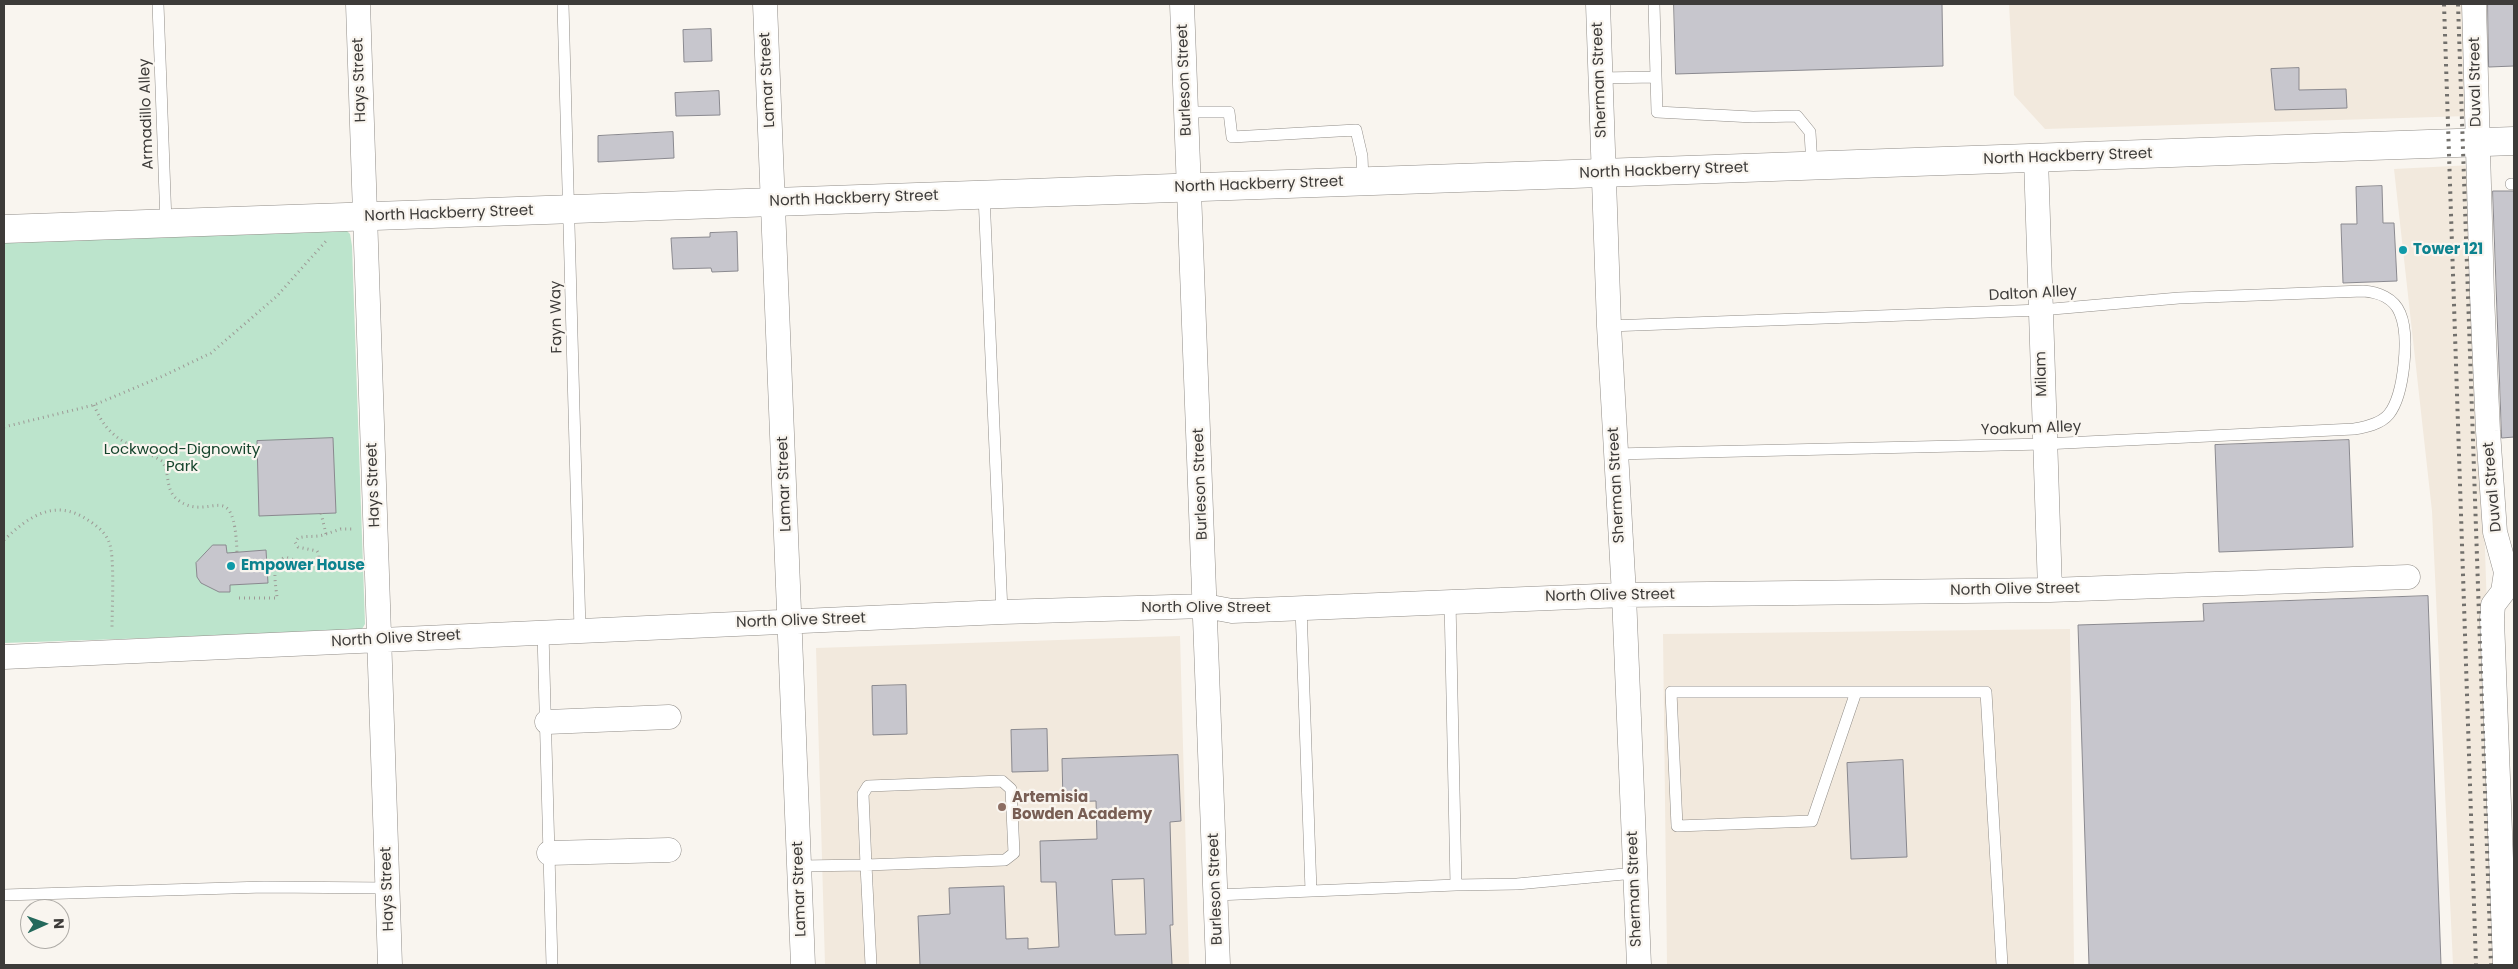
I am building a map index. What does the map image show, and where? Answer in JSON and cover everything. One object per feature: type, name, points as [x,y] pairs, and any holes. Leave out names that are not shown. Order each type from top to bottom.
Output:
[{"type":"main road","name":"North Hackberry Street","points":[[4,229],[2514,141]]},
{"type":"street","name":"Hays Street","points":[[358,4],[390,965]]},
{"type":"street","name":"Lamar Street","points":[[765,4],[791,622],[803,965]]},
{"type":"street","name":"Burleson Street","points":[[1182,4],[1218,965]]},
{"type":"street","name":"Sherman Street","points":[[1598,4],[1609,326],[1624,595],[1638,965]]},
{"type":"street","name":"Duval Street","points":[[2474,4],[2488,431],[2496,532],[2510,572],[2503,592],[2493,605],[2492,619],[2504,965]]},
{"type":"street","name":"Milam","points":[[2036,158],[2050,590]]},
{"type":"street","name":"North Olive Street","points":[[4,657],[1002,612],[1205,606],[1232,611],[1624,595],[2050,590],[2408,577]]},
{"type":"street","points":[[547,722],[668,717]]},
{"type":"street","points":[[549,853],[669,850]]},
{"type":"lane","name":"Armadillo Alley","points":[[158,4],[166,223]]},
{"type":"lane","name":"Fayn Way","points":[[563,4],[580,630]]},
{"type":"lane","points":[[1654,4],[1657,112],[1753,117],[1797,116],[1810,132],[1812,140],[1812,166]]},
{"type":"lane","points":[[1600,78],[1656,76]]},
{"type":"lane","points":[[1186,112],[1229,112],[1232,137],[1356,130],[1363,181]]},
{"type":"lane","points":[[984,195],[1002,612]]},
{"type":"lane","name":"Dalton Alley","points":[[1609,326],[2041,310],[2179,298],[2348,291],[2377,292],[2386,297],[2400,312],[2403,327],[2404,362]]},
{"type":"lane","name":"Yoakum Alley","points":[[1615,454],[2044,444],[2360,428],[2382,421],[2388,415],[2399,395],[2404,362]]},
{"type":"lane","points":[[1450,601],[1456,885]]},
{"type":"lane","points":[[1301,607],[1311,892]]},
{"type":"lane","points":[[543,633],[547,722],[552,965]]},
{"type":"lane","points":[[1856,692],[1812,820],[1677,826],[1671,692],[1856,692],[1986,692],[2002,965]]},
{"type":"lane","points":[[800,866],[866,864],[1005,860],[1014,853],[1011,789],[1002,781],[868,786],[863,794],[866,864],[870,965]]},
{"type":"lane","points":[[1216,895],[1516,884],[1635,873]]},
{"type":"lane","points":[[4,895],[264,887],[388,888]]},
{"type":"path","points":[[4,427],[94,405],[163,376],[210,352],[277,296],[331,235]]},
{"type":"path","points":[[94,405],[100,419],[116,436],[131,448],[162,461],[168,486],[179,500],[188,506],[222,505],[232,513],[236,526],[237,552]]},
{"type":"path","points":[[4,540],[30,518],[46,511],[60,509],[76,512],[91,521],[102,531],[110,543],[112,628]]},
{"type":"path","points":[[321,514],[326,534]]},
{"type":"path","points":[[239,598],[277,598],[277,564],[285,557],[314,566],[319,562],[319,554],[316,551],[298,547],[296,542],[298,538],[306,536],[318,537],[341,529],[376,529]]},
{"type":"shaded area","points":[[2009,4],[2464,4],[2468,116],[2045,129],[2014,95]]},
{"type":"shaded area","points":[[2472,165],[2499,965],[2453,965],[2432,511],[2394,169]]},
{"type":"shaded area","points":[[2070,629],[2074,965],[1667,965],[1663,634]]},
{"type":"shaded area","name":"Artemisia Bowden Academy","points":[[1180,636],[1189,965],[825,965],[816,648]]},
{"type":"green space","name":"Lockwood-Dignowity Park","points":[[344,228],[350,234],[352,246],[365,624],[362,629],[356,631],[4,643],[4,238]]},
{"type":"building","points":[[1674,4],[1942,4],[1943,66],[1676,74]]},
{"type":"building","points":[[2488,4],[2514,4],[2514,66],[2489,67]]},
{"type":"building","points":[[711,29],[712,61],[684,62],[683,30]]},
{"type":"building","points":[[2299,68],[2299,90],[2346,89],[2347,108],[2275,110],[2271,69]]},
{"type":"building","points":[[719,91],[720,115],[676,116],[675,93]]},
{"type":"building","points":[[673,132],[674,158],[598,162],[598,136]]},
{"type":"building","points":[[2382,186],[2383,223],[2394,223],[2397,281],[2343,283],[2341,224],[2357,224],[2356,187]]},
{"type":"building","points":[[2493,191],[2514,191],[2514,437],[2502,438]]},
{"type":"building","points":[[737,232],[738,271],[712,272],[711,268],[673,269],[671,238],[710,237],[710,233]]},
{"type":"building","points":[[333,438],[336,513],[259,516],[257,441]]},
{"type":"building","points":[[2349,440],[2353,547],[2219,552],[2215,445]]},
{"type":"building","name":"Empower House","points":[[213,545],[226,545],[227,553],[266,550],[268,583],[230,585],[230,592],[219,592],[201,583],[197,577],[196,563]]},
{"type":"building","points":[[2428,596],[2441,965],[2089,965],[2078,625],[2204,621],[2203,604]]},
{"type":"building","points":[[906,685],[907,734],[873,735],[872,686]]},
{"type":"building","points":[[1047,729],[1048,771],[1012,772],[1011,730]]},
{"type":"building","points":[[1178,755],[1181,821],[1170,822],[1173,925],[1170,925],[1172,965],[920,965],[918,916],[950,914],[949,888],[1004,886],[1006,939],[1028,938],[1028,949],[1059,947],[1056,882],[1041,882],[1040,841],[1097,839],[1096,801],[1063,802],[1062,759]],"holes":[[[1144,879],[1146,934],[1115,935],[1112,880]]]},
{"type":"building","points":[[1903,760],[1907,857],[1851,859],[1847,763]]},
{"type":"railway","points":[[2444,4],[2476,965]]},
{"type":"railway","points":[[2458,4],[2491,965]]},
{"type":"place","name":"Tower 121","points":[[2403,250]]},
{"type":"place","name":"Empower House","points":[[231,566]]},
{"type":"place","name":"Artemisia Bowden Academy","points":[[1002,807]]}]
